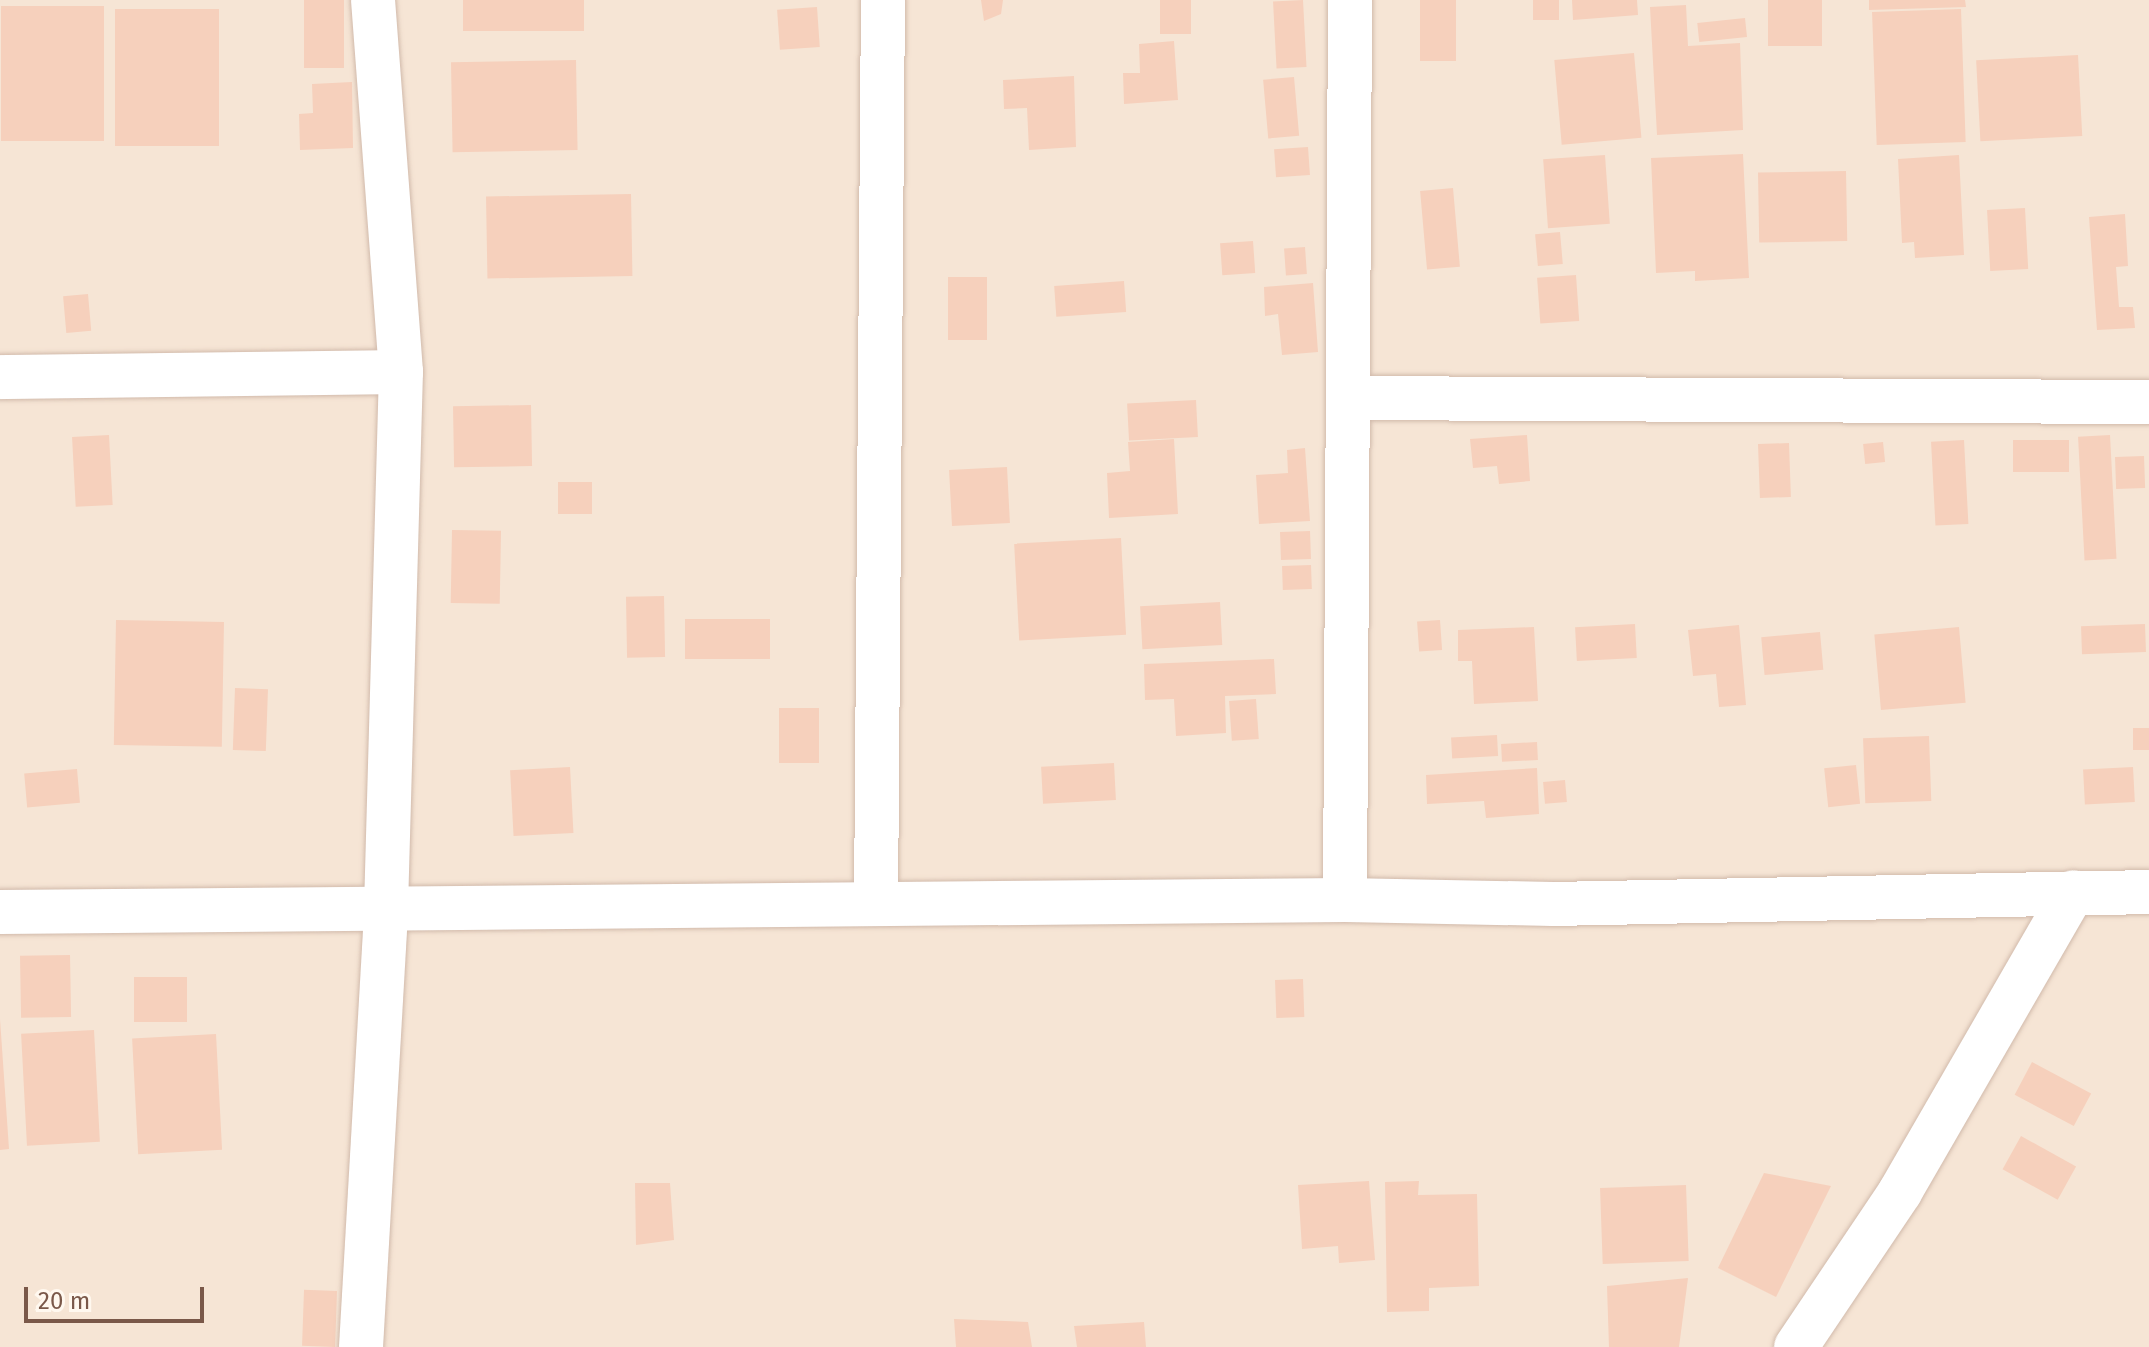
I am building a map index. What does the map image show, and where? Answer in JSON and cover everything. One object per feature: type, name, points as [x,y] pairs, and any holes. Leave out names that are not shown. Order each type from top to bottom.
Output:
[{"type":"street","points":[[361,1347],[386,908],[401,372],[373,0]]},
{"type":"street","points":[[876,904],[883,0]]},
{"type":"street","points":[[1345,900],[1350,0]]},
{"type":"street","points":[[0,377],[401,372]]},
{"type":"street","points":[[1348,398],[2149,402]]},
{"type":"street","points":[[1796,1347],[1900,1192],[2073,892]]},
{"type":"street","points":[[0,912],[1345,900],[1553,904],[2149,892]]},
{"type":"shaded area","points":[[0,0],[2149,0],[2149,1347],[0,1347]]},
{"type":"building","points":[[304,0],[344,0],[344,68],[304,68]]},
{"type":"building","points":[[463,0],[584,0],[584,31],[463,31]]},
{"type":"building","points":[[981,0],[1003,0],[1001,14],[984,21]]},
{"type":"building","points":[[1160,0],[1191,0],[1191,34],[1160,34]]},
{"type":"building","points":[[1303,0],[1307,67],[1277,68],[1273,2]]},
{"type":"building","points":[[1420,0],[1456,0],[1456,61],[1420,61]]},
{"type":"building","points":[[1533,0],[1559,0],[1559,20],[1533,20]]},
{"type":"building","points":[[1572,0],[1637,0],[1638,15],[1573,20]]},
{"type":"building","points":[[1768,0],[1822,0],[1822,46],[1768,46]]},
{"type":"building","points":[[1869,0],[1965,0],[1966,7],[1869,10]]},
{"type":"building","points":[[1686,5],[1688,46],[1740,43],[1743,130],[1657,135],[1650,7]]},
{"type":"building","points":[[1,6],[104,6],[104,141],[1,141]]},
{"type":"building","points":[[817,7],[820,47],[780,50],[777,10]]},
{"type":"building","points":[[115,9],[219,9],[219,146],[115,146]]},
{"type":"building","points":[[1961,9],[1966,142],[1877,145],[1872,12]]},
{"type":"building","points":[[1745,18],[1747,37],[1699,42],[1697,23]]},
{"type":"building","points":[[1174,41],[1178,100],[1124,104],[1123,73],[1140,73],[1139,44]]},
{"type":"building","points":[[1634,53],[1641,138],[1562,145],[1554,60]]},
{"type":"building","points":[[2078,55],[2082,136],[1980,141],[1976,60]]},
{"type":"building","points":[[576,60],[578,150],[453,152],[451,62]]},
{"type":"building","points":[[1074,76],[1076,147],[1029,150],[1027,108],[1004,109],[1003,80]]},
{"type":"building","points":[[1294,77],[1299,136],[1268,138],[1263,80]]},
{"type":"building","points":[[352,82],[353,148],[300,150],[299,114],[313,113],[312,84]]},
{"type":"building","points":[[1308,147],[1310,175],[1276,177],[1274,149]]},
{"type":"building","points":[[1743,154],[1749,278],[1695,281],[1695,271],[1656,273],[1651,158]]},
{"type":"building","points":[[1605,155],[1610,224],[1548,228],[1543,159]]},
{"type":"building","points":[[1959,155],[1964,255],[1915,258],[1914,242],[1902,243],[1898,159]]},
{"type":"building","points":[[1846,171],[1847,241],[1759,243],[1758,173]]},
{"type":"building","points":[[1453,188],[1460,267],[1427,270],[1420,191]]},
{"type":"building","points":[[631,194],[632,276],[487,279],[486,197]]},
{"type":"building","points":[[2025,208],[2028,269],[1990,271],[1987,210]]},
{"type":"building","points":[[2125,214],[2128,266],[2116,267],[2119,307],[2133,307],[2135,328],[2097,330],[2089,217]]},
{"type":"building","points":[[1560,232],[1563,264],[1538,266],[1535,234]]},
{"type":"building","points":[[1253,241],[1255,273],[1222,275],[1220,243]]},
{"type":"building","points":[[1305,247],[1307,274],[1286,275],[1284,248]]},
{"type":"building","points":[[1576,275],[1579,321],[1540,324],[1537,278]]},
{"type":"building","points":[[948,277],[987,277],[987,340],[948,340]]},
{"type":"building","points":[[1124,281],[1126,312],[1056,317],[1054,286]]},
{"type":"building","points":[[1313,283],[1318,352],[1282,355],[1278,314],[1265,316],[1264,287]]},
{"type":"building","points":[[88,294],[91,331],[66,333],[63,296]]},
{"type":"building","points":[[1196,400],[1198,437],[1129,441],[1127,404]]},
{"type":"building","points":[[531,405],[532,466],[454,467],[453,406]]},
{"type":"building","points":[[109,435],[113,505],[76,507],[72,437]]},
{"type":"building","points":[[1527,435],[1530,481],[1499,484],[1497,466],[1473,468],[1470,439]]},
{"type":"building","points":[[2110,435],[2116,559],[2085,561],[2078,437]]},
{"type":"building","points":[[1174,439],[1178,514],[1109,518],[1107,473],[1130,471],[1128,442]]},
{"type":"building","points":[[1964,440],[1968,524],[1935,526],[1931,442]]},
{"type":"building","points":[[2013,440],[2069,440],[2069,472],[2013,472]]},
{"type":"building","points":[[1883,442],[1885,462],[1865,464],[1863,444]]},
{"type":"building","points":[[1789,443],[1791,497],[1760,498],[1758,444]]},
{"type":"building","points":[[1305,448],[1310,521],[1259,524],[1256,475],[1288,473],[1287,450]]},
{"type":"building","points":[[2144,456],[2145,488],[2116,489],[2115,457]]},
{"type":"building","points":[[1007,467],[1010,523],[952,526],[949,470]]},
{"type":"building","points":[[558,482],[592,482],[592,514],[558,514]]},
{"type":"building","points":[[452,530],[501,531],[500,604],[451,603]]},
{"type":"building","points":[[1310,531],[1311,559],[1281,560],[1280,532]]},
{"type":"building","points":[[1121,538],[1126,635],[1019,640],[1014,544]]},
{"type":"building","points":[[1311,565],[1312,589],[1283,590],[1282,566]]},
{"type":"building","points":[[664,596],[665,657],[627,658],[626,597]]},
{"type":"building","points":[[1220,602],[1222,645],[1142,649],[1140,606]]},
{"type":"building","points":[[685,619],[770,619],[770,659],[685,659]]},
{"type":"building","points":[[116,620],[224,622],[222,747],[114,745]]},
{"type":"building","points":[[1440,620],[1442,650],[1419,652],[1417,622]]},
{"type":"building","points":[[1635,624],[1637,658],[1577,661],[1575,627]]},
{"type":"building","points":[[2145,624],[2146,652],[2082,654],[2081,626]]},
{"type":"building","points":[[1739,625],[1746,705],[1719,707],[1716,674],[1693,676],[1688,630]]},
{"type":"building","points":[[1534,627],[1538,701],[1474,704],[1472,661],[1458,661],[1458,630]]},
{"type":"building","points":[[1959,627],[1966,703],[1881,710],[1874,634]]},
{"type":"building","points":[[1820,632],[1823,670],[1765,675],[1761,637]]},
{"type":"building","points":[[1274,659],[1276,694],[1225,696],[1226,733],[1176,736],[1174,699],[1145,700],[1144,664]]},
{"type":"building","points":[[235,688],[268,689],[266,751],[233,750]]},
{"type":"building","points":[[1256,699],[1259,739],[1232,741],[1229,701]]},
{"type":"building","points":[[779,708],[819,708],[819,763],[779,763]]},
{"type":"building","points":[[2133,728],[2149,728],[2149,750],[2133,750]]},
{"type":"building","points":[[1497,735],[1498,756],[1452,758],[1451,737]]},
{"type":"building","points":[[1929,736],[1931,801],[1865,803],[1863,738]]},
{"type":"building","points":[[1537,742],[1538,760],[1502,762],[1501,744]]},
{"type":"building","points":[[1114,763],[1116,800],[1043,804],[1041,767]]},
{"type":"building","points":[[1856,765],[1860,804],[1828,807],[1824,768]]},
{"type":"building","points":[[570,767],[573,833],[514,836],[510,770]]},
{"type":"building","points":[[2133,767],[2135,802],[2085,805],[2083,770]]},
{"type":"building","points":[[1537,768],[1539,814],[1486,818],[1484,801],[1427,804],[1426,775]]},
{"type":"building","points":[[77,769],[80,803],[27,807],[24,774]]},
{"type":"building","points":[[1565,780],[1567,802],[1545,804],[1543,782]]},
{"type":"building","points":[[70,955],[71,1017],[21,1018],[20,956]]},
{"type":"building","points":[[134,977],[187,977],[187,1022],[134,1022]]},
{"type":"building","points":[[1303,979],[1304,1017],[1276,1018],[1275,980]]},
{"type":"building","points":[[0,1019],[9,1149],[0,1150]]},
{"type":"building","points":[[94,1030],[100,1142],[27,1146],[21,1034]]},
{"type":"building","points":[[216,1034],[222,1150],[138,1154],[132,1038]]},
{"type":"building","points":[[2032,1062],[2091,1093],[2074,1126],[2015,1095]]},
{"type":"building","points":[[2021,1136],[2076,1167],[2058,1200],[2003,1169]]},
{"type":"building","points":[[1764,1173],[1831,1186],[1776,1297],[1718,1268]]},
{"type":"building","points":[[1369,1181],[1375,1260],[1339,1263],[1338,1246],[1302,1249],[1298,1185]]},
{"type":"building","points":[[1419,1181],[1418,1195],[1477,1194],[1479,1286],[1429,1288],[1429,1311],[1387,1312],[1385,1182]]},
{"type":"building","points":[[635,1183],[670,1183],[674,1240],[636,1245]]},
{"type":"building","points":[[1686,1185],[1689,1261],[1603,1264],[1600,1188]]},
{"type":"building","points":[[1688,1278],[1679,1347],[1609,1347],[1607,1286]]},
{"type":"building","points":[[304,1290],[337,1291],[335,1347],[302,1346]]},
{"type":"building","points":[[954,1319],[1028,1322],[1032,1347],[956,1347]]},
{"type":"building","points":[[1144,1322],[1146,1347],[1077,1347],[1074,1326]]}]
